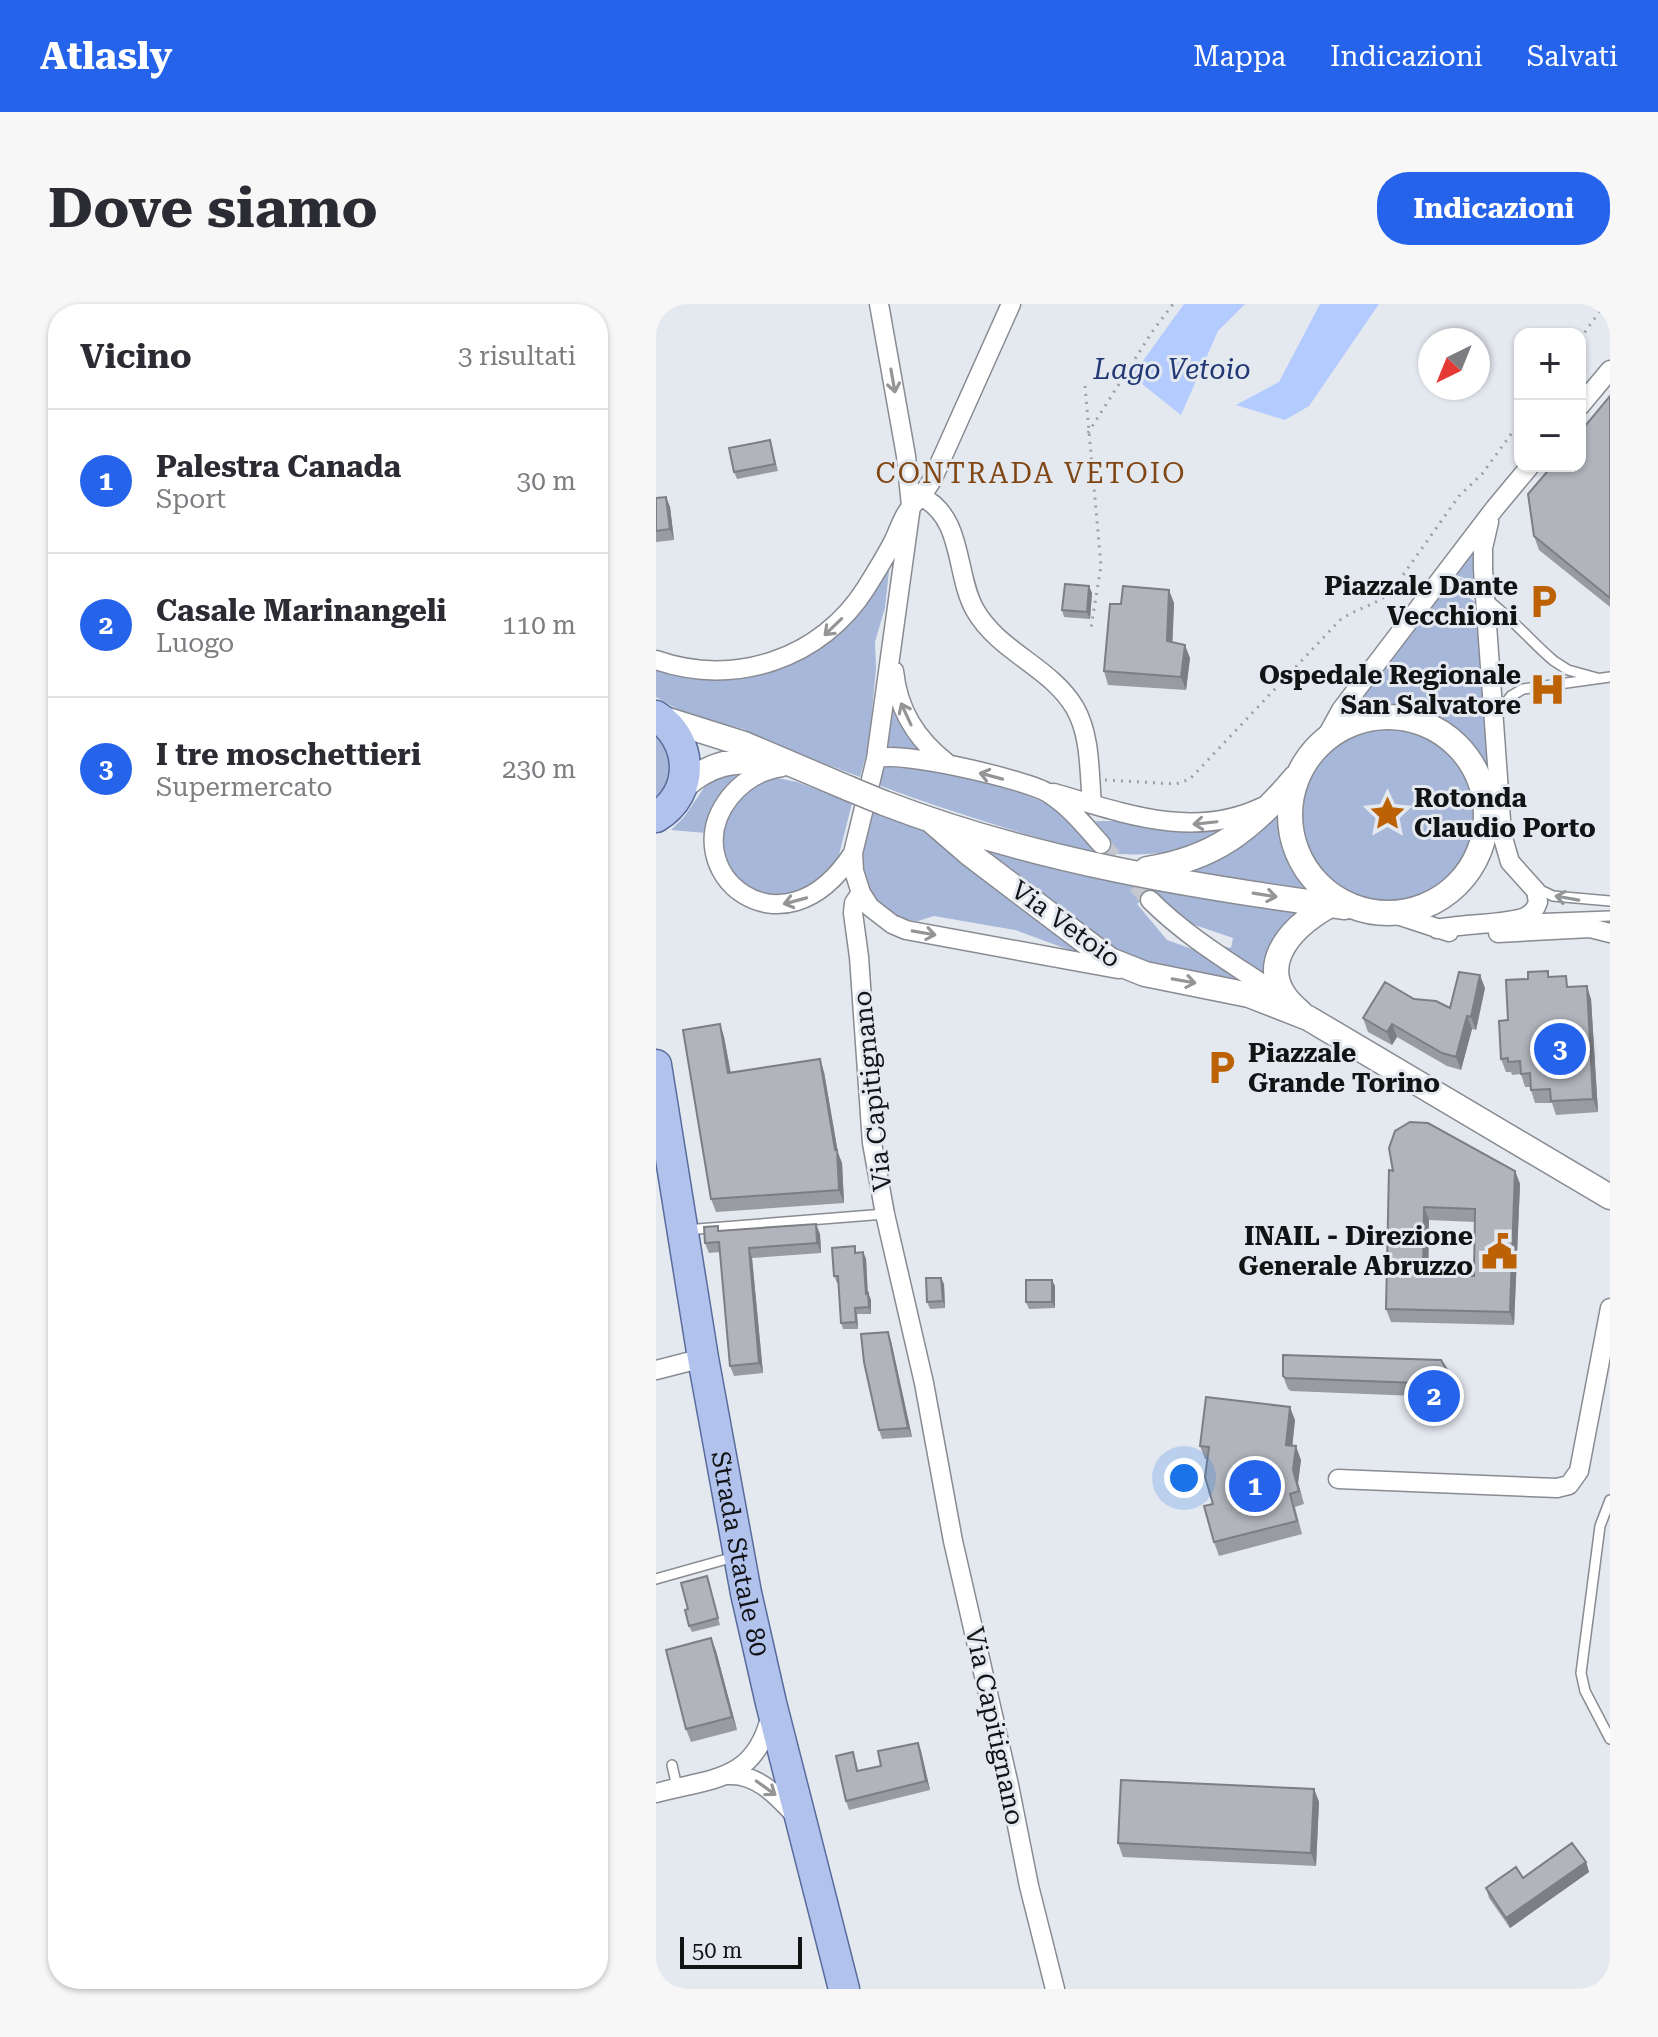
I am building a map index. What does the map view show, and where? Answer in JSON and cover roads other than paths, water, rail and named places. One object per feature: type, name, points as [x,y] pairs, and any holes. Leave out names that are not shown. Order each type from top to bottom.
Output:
[{"type":"main road","points":[[657,716],[675,733],[683,750],[686,769],[666,809]]},
{"type":"main road","name":"Strada Statale 80","points":[[656,1065],[659,1113],[738,1556],[771,1703],[844,1989]]},
{"type":"street","points":[[656,660],[700,669],[728,670],[763,665],[794,654],[824,636],[854,607],[916,502],[879,304]]},
{"type":"street","name":"Via Capitignano","points":[[1011,304],[945,454],[916,502],[902,568],[876,759],[853,853],[854,871],[861,893],[854,903],[853,913],[872,1143],[885,1214],[924,1383],[953,1541],[1029,1886],[1055,1989]]},
{"type":"street","points":[[1585,400],[1610,370]]},
{"type":"street","points":[[1324,741],[1341,710],[1525,472]]},
{"type":"street","points":[[916,502],[939,508],[951,530],[974,608],[991,631],[1063,692],[1076,709],[1088,749],[1092,804]]},
{"type":"street","points":[[1437,929],[1455,924],[1520,919],[1532,912],[1538,902],[1536,891],[1510,862],[1493,833],[1493,720],[1483,548],[1487,526],[1495,508]]},
{"type":"street","points":[[880,565],[895,558],[902,568]]},
{"type":"street","points":[[891,648],[896,691],[903,711],[929,749],[949,765]]},
{"type":"street","points":[[657,716],[744,744],[795,768],[933,822],[1042,854],[1391,913],[1465,935],[1582,928],[1610,933]]},
{"type":"street","points":[[1133,871],[1184,862],[1214,850],[1245,830],[1278,798],[1324,741],[1337,731],[1369,719],[1386,717],[1419,722],[1449,738],[1491,793]]},
{"type":"street","points":[[876,759],[885,755],[920,758],[1141,818],[1186,824],[1205,824],[1241,816],[1278,798]]},
{"type":"street","points":[[666,809],[709,767],[725,762],[756,761],[795,768]]},
{"type":"street","points":[[795,768],[772,769],[747,780],[721,810],[714,836],[715,851],[725,877],[737,890],[751,898],[778,905],[794,904],[808,898],[835,878],[853,853]]},
{"type":"street","points":[[1299,774],[1291,803],[1292,835],[1297,850],[1312,877],[1323,888],[1364,910]]},
{"type":"street","points":[[1045,791],[1073,814],[1101,844]]},
{"type":"street","name":"Via Vetoio","points":[[933,822],[970,854],[1110,960],[1145,974],[1249,995],[1308,1018]]},
{"type":"street","points":[[1391,913],[1428,904],[1459,883],[1493,833]]},
{"type":"street","points":[[861,893],[881,917],[906,930],[1145,974]]},
{"type":"street","points":[[1150,900],[1204,947],[1288,1002]]},
{"type":"street","points":[[1288,1002],[1276,979],[1279,953],[1297,927],[1330,905]]},
{"type":"street","name":"Via Vetoio","points":[[1288,1002],[1308,1018],[1610,1197]]},
{"type":"street","points":[[1338,1479],[1557,1488],[1569,1485],[1579,1471],[1610,1308]]},
{"type":"street","points":[[656,1370],[703,1358]]},
{"type":"street","points":[[721,1776],[746,1766],[757,1752],[767,1732],[771,1703]]},
{"type":"street","points":[[656,1793],[736,1774],[759,1782],[800,1821]]},
{"type":"lane","points":[[1438,582],[1467,586],[1485,597],[1554,661],[1568,670],[1597,678]]},
{"type":"lane","points":[[1493,720],[1511,696],[1523,689],[1610,677]]},
{"type":"lane","points":[[1528,882],[1553,896],[1581,901],[1610,901]]},
{"type":"lane","points":[[1520,919],[1610,916]]},
{"type":"lane","points":[[682,1230],[885,1214]]},
{"type":"lane","points":[[1610,1500],[1600,1526],[1581,1673],[1585,1691],[1610,1739]]},
{"type":"lane","points":[[656,1579],[738,1556]]},
{"type":"lane","points":[[672,1765],[677,1787]]},
{"type":"water","name":"Lago Vetoio","points":[[1184,304],[1245,304],[1218,331],[1181,415],[1132,376]]},
{"type":"water","name":"Lago Vetoio","points":[[1320,304],[1379,304],[1309,406],[1285,420],[1236,405],[1279,382]]},
{"type":"tunnel","points":[[1101,844],[1150,900]]},
{"type":"place","name":"Piazzale Dante Vecchioni","points":[[1544,601]]},
{"type":"place","name":"Ospedale Regionale San Salvatore","points":[[1547,690]]},
{"type":"place","name":"Rotonda Claudio Porto","points":[[1388,813]]},
{"type":"place","name":"I tre moschettieri","points":[[1560,1049]]},
{"type":"place","name":"Piazzale Grande Torino","points":[[1222,1068]]},
{"type":"place","name":"INAIL - Direzione Generale Abruzzo","points":[[1499,1251]]},
{"type":"place","name":"Casale Marinangeli","points":[[1434,1396]]},
{"type":"place","name":"Palestra Canada","points":[[1255,1486]]},
{"type":"district","name":"CONTRADA VETOIO","points":[[1031,473]]}]
